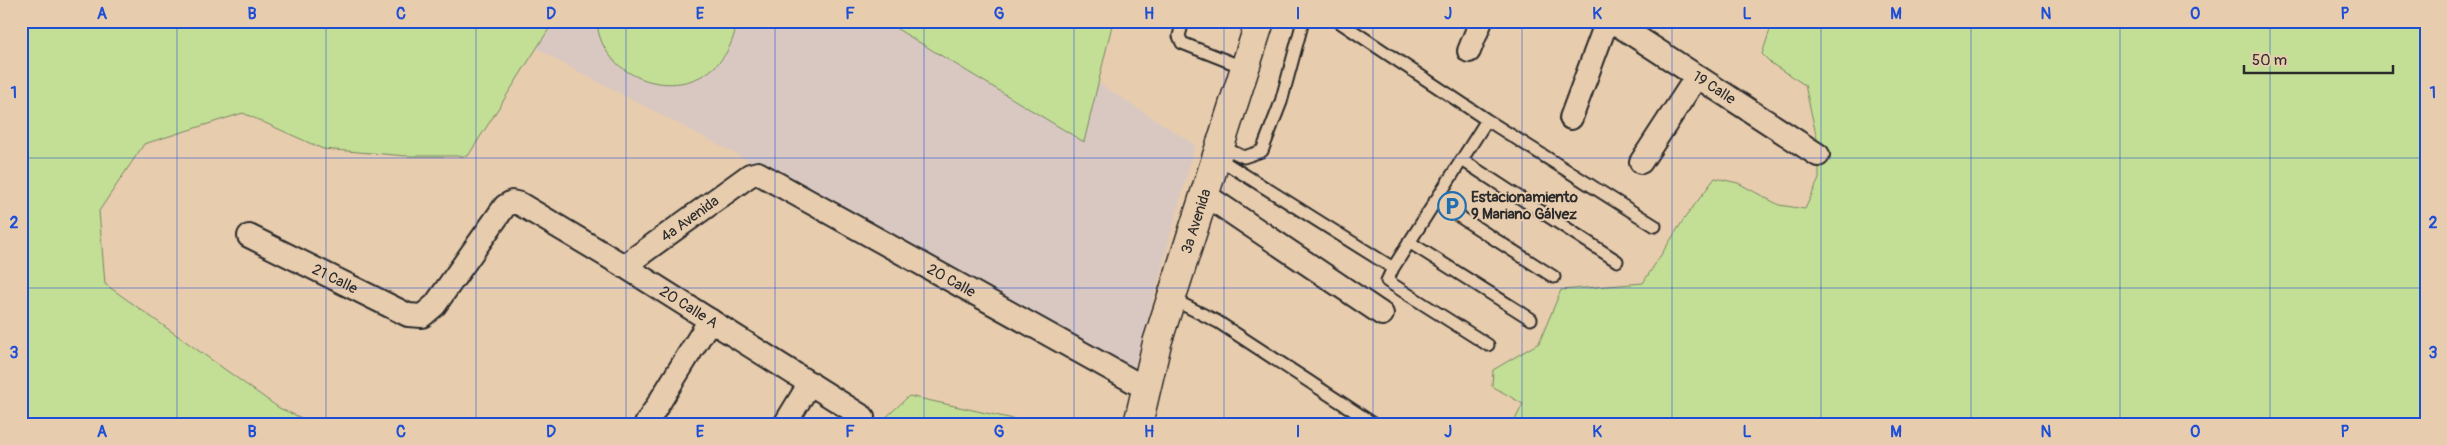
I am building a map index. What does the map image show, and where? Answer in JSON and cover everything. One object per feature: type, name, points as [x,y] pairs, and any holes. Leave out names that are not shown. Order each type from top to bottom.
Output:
[{"type":"street","name":"3a Avenida","points":[[1138,424],[1145,388],[1170,298],[1260,21]]},
{"type":"street","points":[[1469,51],[1481,21]]},
{"type":"street","points":[[1572,118],[1607,21]]},
{"type":"street","name":"19 Calle","points":[[1612,21],[1818,155]]},
{"type":"street","points":[[1641,162],[1696,76]]},
{"type":"street","name":"4a Avenida","points":[[624,266],[750,175],[758,173]]},
{"type":"street","name":"20 Calle","points":[[758,173],[1145,388]]},
{"type":"street","points":[[1204,194],[1382,314]]},
{"type":"street","name":"20 Calle A","points":[[422,316],[436,305],[506,206],[512,202],[520,204],[624,266],[863,416]]},
{"type":"street","name":"21 Calle","points":[[249,236],[408,315],[422,316]]},
{"type":"street","points":[[646,424],[710,320]]},
{"type":"street","points":[[786,424],[810,383]]},
{"type":"lane","points":[[1183,21],[1179,36],[1182,43],[1245,68]]},
{"type":"lane","points":[[1218,151],[1244,157],[1262,151],[1281,102],[1296,54],[1303,21]]},
{"type":"lane","points":[[1338,21],[1487,120],[1655,226]]},
{"type":"lane","points":[[1487,120],[1393,268],[1388,278],[1388,283],[1488,345]]},
{"type":"lane","points":[[1218,151],[1393,268]]},
{"type":"lane","points":[[1462,160],[1618,261]]},
{"type":"lane","points":[[1436,201],[1554,276]]},
{"type":"lane","points":[[1409,242],[1531,319]]},
{"type":"lane","points":[[1170,298],[1218,322],[1374,424]]},
{"type":"shaded area","points":[[492,21],[1002,21],[1195,145],[1130,385],[759,166],[557,60]]},
{"type":"green space","points":[[21,21],[554,21],[468,156],[407,156],[323,149],[243,113],[144,144],[99,211],[105,284],[279,408],[315,424],[21,424]]},
{"type":"green space","points":[[597,21],[738,21],[727,51],[721,60],[705,74],[686,82],[666,84],[646,80],[628,72],[612,59],[602,42]]},
{"type":"green space","points":[[884,21],[1113,21],[1084,142]]},
{"type":"green space","points":[[1773,21],[2426,21],[2426,424],[1513,424],[1523,404],[1492,386],[1493,370],[1539,343],[1561,290],[1643,283],[1684,219],[1715,178],[1738,183],[1779,205],[1805,209],[1819,179],[1819,148],[1805,85],[1772,64],[1762,54]]},
{"type":"green space","points":[[909,396],[1036,424],[879,424]]},
{"type":"place","name":"Estacionamiento 9 Mariano Gálvez","points":[[1452,206]]}]
